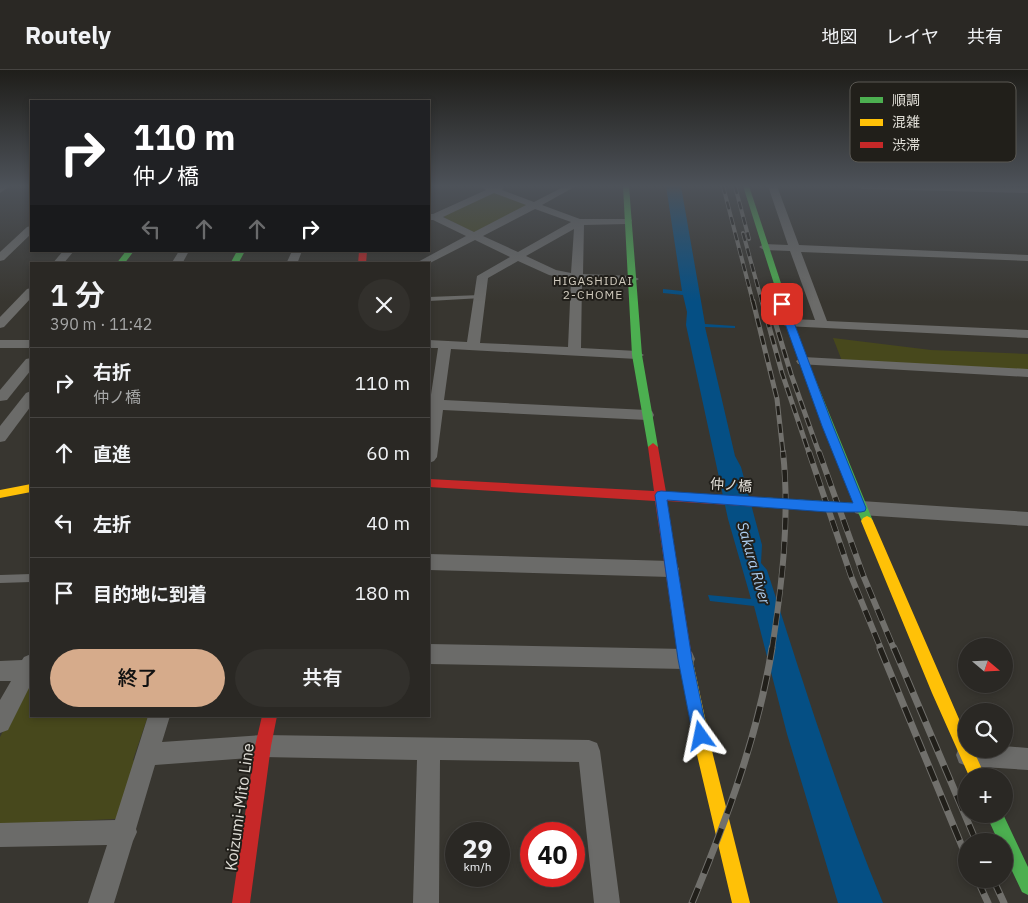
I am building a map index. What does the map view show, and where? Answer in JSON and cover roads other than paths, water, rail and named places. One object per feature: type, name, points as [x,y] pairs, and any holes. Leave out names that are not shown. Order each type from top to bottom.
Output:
[{"type":"main road","points":[[628,225],[637,355],[661,495],[670,569],[685,659],[705,755],[741,903]]},
{"type":"main road","points":[[757,225],[803,361],[861,508],[958,734]]},
{"type":"main road","points":[[122,262],[129,252]]},
{"type":"main road","name":"仲ノ橋","points":[[430,483],[681,496],[778,504],[861,508]]},
{"type":"main road","points":[[0,494],[30,488]]},
{"type":"main road","name":"Koizumi-Mito Line","points":[[241,903],[263,746],[270,717]]},
{"type":"main road","points":[[998,823],[1028,886]]},
{"type":"street","points":[[449,225],[554,273],[578,277],[633,279]]},
{"type":"street","points":[[422,262],[496,225]]},
{"type":"street","points":[[473,346],[483,276],[574,225]]},
{"type":"street","points":[[574,350],[579,225]]},
{"type":"street","points":[[786,225],[822,324]]},
{"type":"street","points":[[0,258],[30,230]]},
{"type":"street","points":[[0,243],[30,244]]},
{"type":"street","points":[[764,247],[1028,258]]},
{"type":"street","points":[[59,262],[68,252]]},
{"type":"street","points":[[0,324],[30,292]]},
{"type":"street","points":[[789,323],[1028,334]]},
{"type":"street","points":[[0,344],[30,344]]},
{"type":"street","points":[[430,344],[574,350],[637,355]]},
{"type":"street","points":[[430,450],[445,344]]},
{"type":"street","points":[[803,361],[1028,373]]},
{"type":"street","points":[[1,397],[30,363]]},
{"type":"street","points":[[1,397],[30,396]]},
{"type":"street","points":[[0,437],[30,397]]},
{"type":"street","points":[[437,405],[647,415]]},
{"type":"street","points":[[861,508],[1028,519]]},
{"type":"street","points":[[430,562],[670,569]]},
{"type":"street","points":[[430,654],[685,659]]},
{"type":"street","points":[[0,671],[30,668]]},
{"type":"street","points":[[0,722],[30,668]]},
{"type":"street","points":[[101,903],[125,832],[159,717]]},
{"type":"street","points":[[148,754],[263,746],[589,750],[608,903]]},
{"type":"street","points":[[426,903],[428,748]]},
{"type":"street","points":[[1013,758],[1028,759]]},
{"type":"street","points":[[0,835],[125,832]]},
{"type":"lane","points":[[430,299],[480,297]]},
{"type":"lane","points":[[0,580],[30,578]]},
{"type":"water","name":"Sakura River","points":[[672,225],[688,225],[705,324],[735,326],[735,328],[705,327],[735,456],[741,467],[762,545],[761,563],[767,570],[836,780],[883,903],[838,903],[787,734],[754,606],[710,601],[708,595],[751,599],[728,519],[686,325],[687,312],[683,295],[663,293],[663,289],[682,291]]},
{"type":"railway","points":[[733,225],[753,302]]},
{"type":"railway","points":[[745,225],[749,239]]},
{"type":"railway","points":[[743,233],[762,302]]},
{"type":"railway","points":[[753,301],[777,399],[783,453]]},
{"type":"railway","points":[[762,301],[782,373],[809,453]]},
{"type":"railway","points":[[773,315],[791,374],[819,453]]},
{"type":"railway","points":[[772,649],[784,551],[786,501],[783,452]]},
{"type":"railway","points":[[809,452],[851,576],[881,649]]},
{"type":"railway","points":[[819,452],[863,575],[894,649]]},
{"type":"railway","points":[[692,903],[740,778],[750,746],[772,648]]},
{"type":"railway","points":[[880,648],[958,837]]},
{"type":"railway","points":[[894,648],[973,833]]},
{"type":"railway","points":[[981,888],[988,903]]},
{"type":"railway","points":[[997,888],[1004,903]]},
{"type":"district","name":"HIGASHIDAI 2-CHOME","points":[[593,287]]}]
